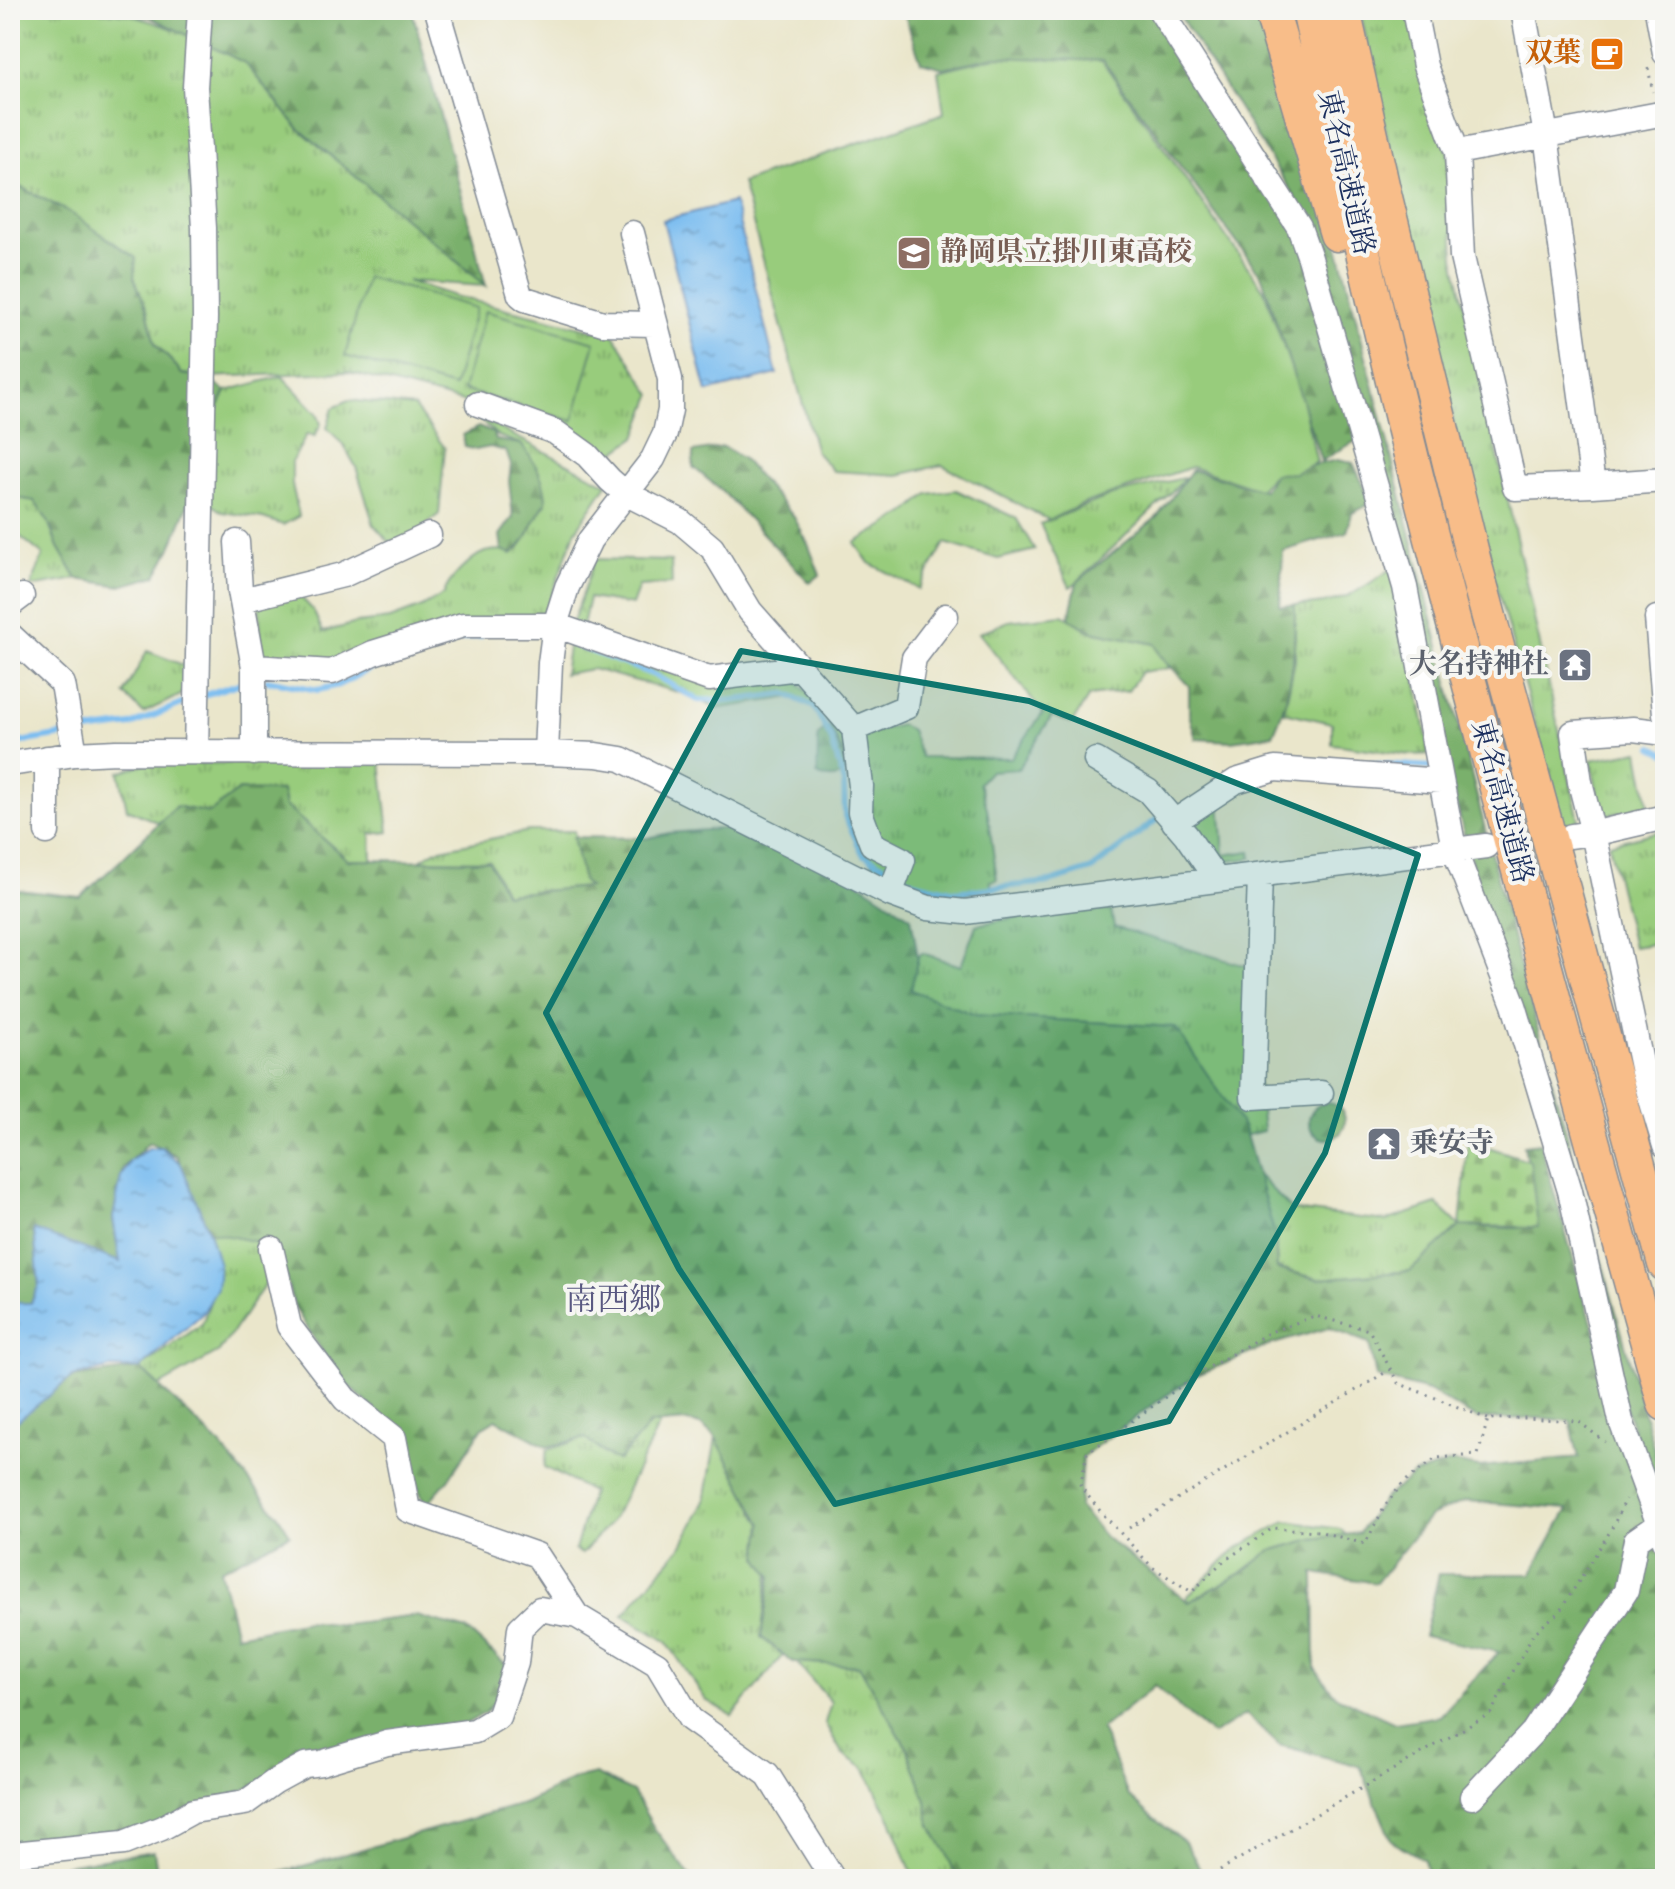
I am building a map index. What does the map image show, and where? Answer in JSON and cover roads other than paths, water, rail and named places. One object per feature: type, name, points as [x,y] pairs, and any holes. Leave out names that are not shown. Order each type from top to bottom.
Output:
[{"type":"highway","points":[[1271,10],[1438,563]]},
{"type":"highway","name":"東名高速道路","points":[[1309,10],[1358,232],[1438,563],[1565,1045],[1665,1404]]},
{"type":"highway","name":"東名高速道路","points":[[1343,10],[1382,185],[1474,562],[1665,1264]]},
{"type":"street","points":[[196,752],[205,317],[204,228],[195,87],[200,10]]},
{"type":"street","points":[[437,10],[520,295],[603,323],[654,324]]},
{"type":"street","points":[[1160,10],[1299,227],[1310,258],[1405,587],[1454,849],[1514,1005],[1570,1191],[1621,1421],[1662,1532],[1636,1540],[1626,1591],[1533,1732],[1472,1797]]},
{"type":"street","points":[[1414,10],[1425,66],[1457,152],[1462,257],[1515,488],[1665,480]]},
{"type":"street","points":[[1523,10],[1546,135],[1593,485]]},
{"type":"street","points":[[1656,54],[1657,10]]},
{"type":"street","points":[[1457,152],[1661,114]]},
{"type":"street","points":[[546,753],[550,663],[555,625],[567,587],[590,540],[653,459],[665,434],[670,410],[670,379],[632,233]]},
{"type":"street","points":[[478,404],[555,432],[587,455],[625,493],[680,521],[712,548],[750,611],[854,729],[861,786],[860,812],[872,844],[903,860],[890,894]]},
{"type":"street","points":[[242,600],[343,575],[429,535]]},
{"type":"street","points":[[237,542],[242,600],[254,667],[254,753]]},
{"type":"street","points":[[854,729],[906,707],[914,658],[946,616]]},
{"type":"street","points":[[1657,618],[1665,714]]},
{"type":"street","points":[[254,667],[332,672],[373,653],[463,625],[555,625],[709,679],[799,668]]},
{"type":"street","points":[[10,635],[63,684],[75,754]]},
{"type":"street","points":[[1665,733],[1633,729],[1573,733],[1580,782],[1582,834],[1665,1146]]},
{"type":"street","points":[[10,764],[75,754],[196,752],[596,755],[621,759],[890,894],[928,908],[965,912],[1486,846]]},
{"type":"street","points":[[47,758],[47,832]]},
{"type":"street","points":[[1096,760],[1148,791],[1186,835],[1217,880]]},
{"type":"street","points":[[1174,822],[1236,781],[1275,769],[1441,781]]},
{"type":"street","points":[[1582,834],[1665,817]]},
{"type":"street","points":[[1260,875],[1253,1097],[1321,1093]]},
{"type":"street","points":[[271,1248],[289,1326],[345,1399],[394,1438],[408,1510],[537,1555],[577,1616]]},
{"type":"street","points":[[10,1858],[23,1853],[124,1843],[193,1811],[245,1803],[305,1765],[387,1743],[475,1731],[498,1717],[516,1663],[520,1628],[540,1609],[577,1616],[657,1664],[690,1719],[767,1774],[833,1879]]},
{"type":"water","points":[[734,202],[777,374],[707,392],[663,220]]},
{"type":"water","points":[[161,1147],[181,1164],[209,1232],[219,1265],[217,1288],[203,1313],[140,1368],[110,1368],[72,1377],[10,1427],[10,1303],[31,1303],[39,1285],[34,1230],[120,1262],[113,1218],[121,1177],[130,1161],[149,1148]]},
{"type":"waterway","points":[[448,641],[481,636]]},
{"type":"waterway","points":[[575,645],[654,675],[698,700],[728,701],[786,694],[814,707],[831,738],[844,781],[845,816],[863,854],[891,870]]},
{"type":"waterway","points":[[267,680],[318,690],[338,685],[388,660]]},
{"type":"waterway","points":[[201,696],[241,683]]},
{"type":"waterway","points":[[80,732],[131,725],[191,700]]},
{"type":"waterway","points":[[10,744],[63,735]]},
{"type":"waterway","points":[[1653,747],[1665,753]]},
{"type":"waterway","points":[[1362,763],[1432,767]]},
{"type":"waterway","points":[[903,877],[955,892],[1050,882],[1092,869],[1159,818]]},
{"type":"place","name":"双葉","points":[[1607,54]]},
{"type":"place","name":"静岡県立掛川東高校","points":[[914,253]]},
{"type":"place","name":"大名持神社","points":[[1575,665]]},
{"type":"place","name":"乗安寺","points":[[1384,1144]]},
{"type":"district","name":"南西郷","points":[[613,1301]]}]
